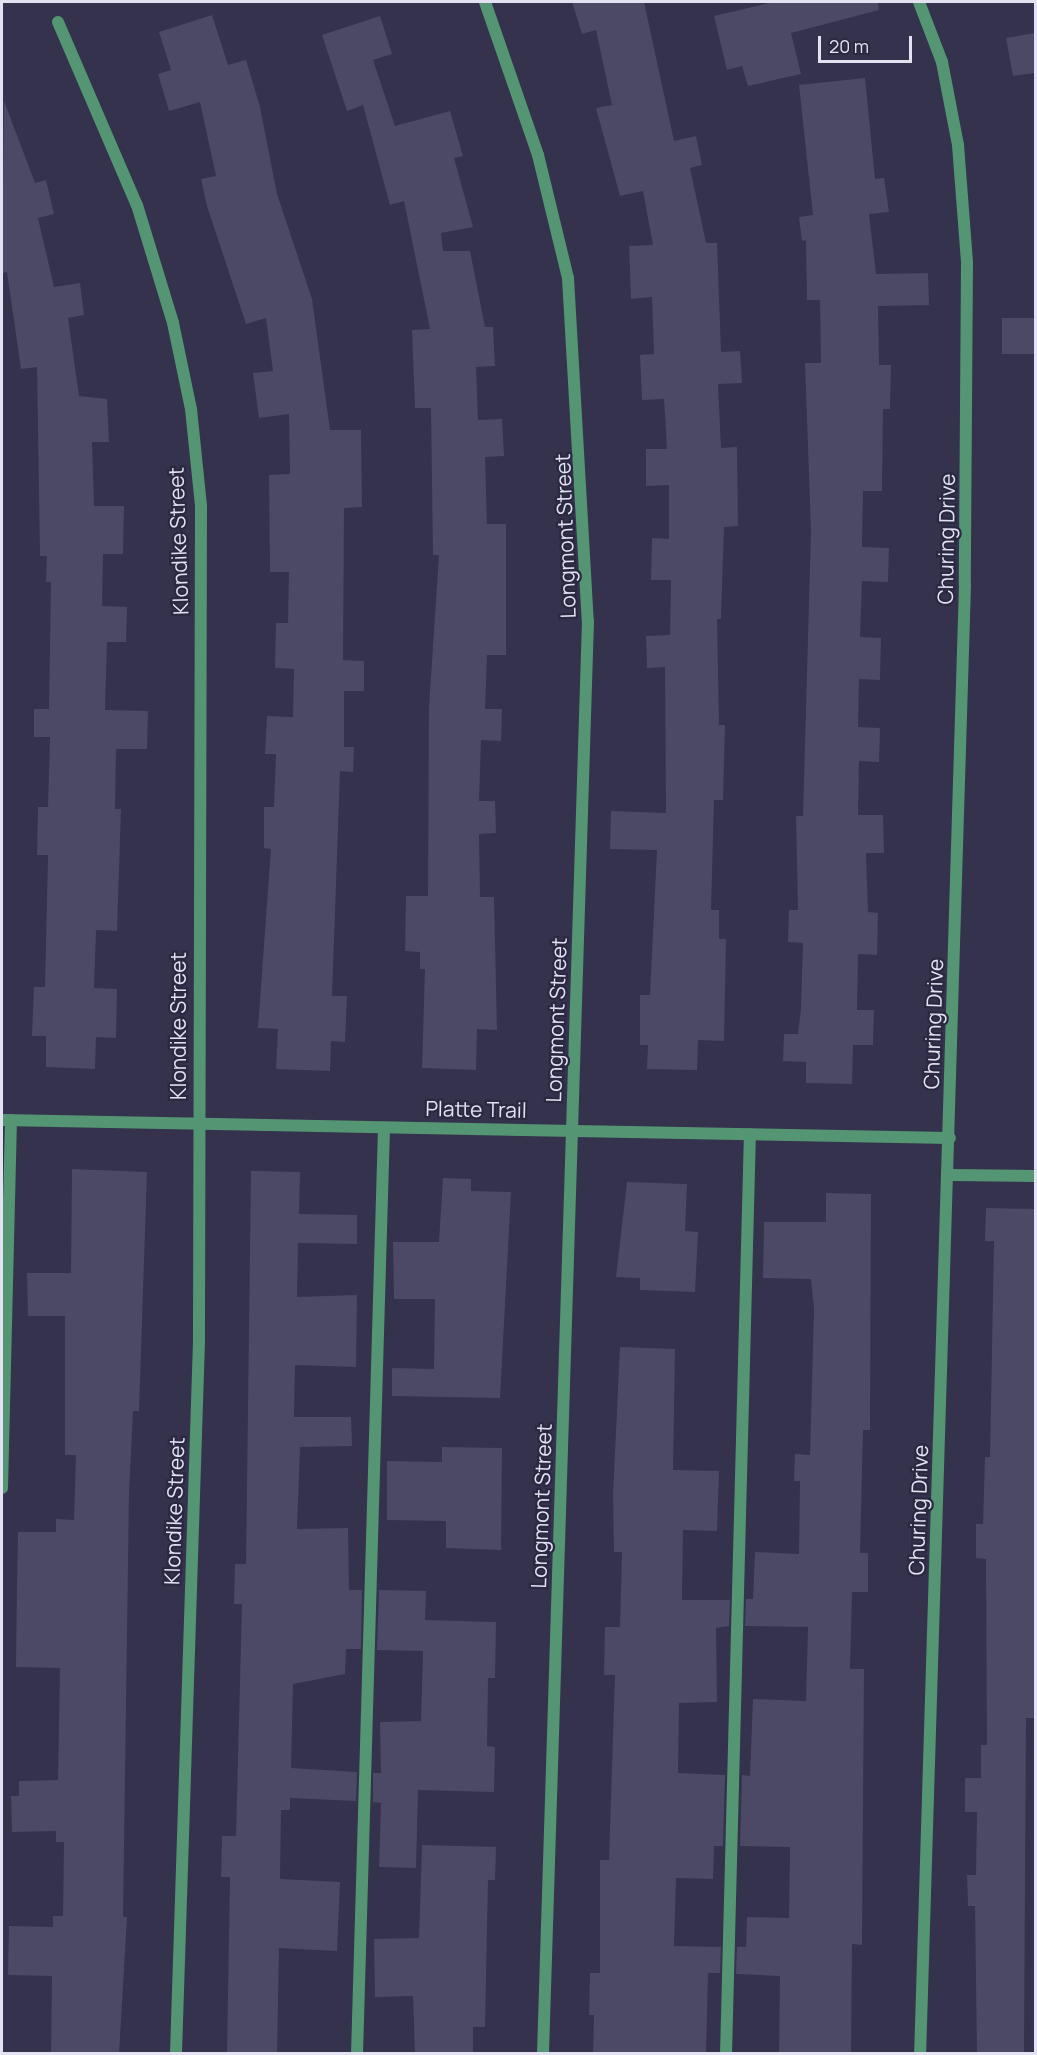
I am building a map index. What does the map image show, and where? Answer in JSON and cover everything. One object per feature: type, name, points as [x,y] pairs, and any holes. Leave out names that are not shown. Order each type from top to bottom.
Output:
[{"type":"street","name":"Longmont Street","points":[[485,2],[556,218],[568,278],[583,462],[588,621],[543,2054]]},
{"type":"street","name":"Churing Drive","points":[[919,2],[942,62],[958,145],[967,263],[965,585],[949,1175],[920,2054]]},
{"type":"street","name":"Klondike Street","points":[[58,22],[136,205],[172,323],[190,409],[201,506],[196,1123],[199,1341],[176,2054]]},
{"type":"street","name":"Platte Trail","points":[[6,1120],[950,1138]]},
{"type":"street","points":[[2,1488],[6,1120]]},
{"type":"street","points":[[357,2054],[384,1127]]},
{"type":"street","points":[[726,2054],[750,1134]]},
{"type":"street","points":[[949,1175],[1035,1176]]},
{"type":"building","points":[[572,2],[644,2],[674,141],[696,136],[702,165],[690,168],[706,243],[717,243],[721,352],[740,351],[742,383],[718,384],[721,448],[737,447],[738,526],[724,527],[721,619],[717,619],[719,725],[725,725],[723,800],[714,800],[711,910],[719,910],[719,939],[726,939],[724,1041],[698,1040],[697,1070],[647,1069],[648,1045],[640,1045],[640,995],[650,995],[657,850],[610,849],[611,811],[666,813],[665,667],[647,668],[646,636],[670,635],[671,580],[651,580],[652,538],[669,539],[669,485],[646,486],[646,449],[667,449],[664,399],[642,400],[640,355],[654,354],[652,297],[631,299],[629,246],[653,245],[643,191],[620,196],[596,108],[612,105],[596,30],[582,34]]},
{"type":"building","points":[[773,2],[878,2],[879,10],[791,33],[801,74],[748,86],[742,66],[727,70],[714,16]]},
{"type":"building","points":[[212,15],[228,65],[246,60],[260,107],[277,194],[312,299],[330,430],[361,430],[362,507],[344,508],[343,660],[364,661],[364,691],[344,691],[344,747],[354,747],[353,772],[340,771],[332,996],[347,996],[345,1042],[331,1041],[330,1071],[276,1069],[278,1029],[258,1028],[271,849],[264,848],[264,807],[274,807],[276,754],[265,754],[267,716],[293,717],[294,669],[275,668],[276,623],[288,623],[289,572],[270,572],[269,475],[290,474],[289,414],[259,418],[253,373],[273,371],[266,318],[246,324],[207,206],[201,179],[216,176],[200,102],[169,111],[158,74],[171,70],[159,32]]},
{"type":"building","points":[[380,16],[392,54],[373,60],[395,126],[450,111],[463,156],[454,158],[473,227],[441,233],[443,251],[470,251],[485,327],[493,327],[495,366],[476,367],[478,420],[502,419],[504,456],[485,457],[487,524],[506,524],[506,655],[487,655],[485,709],[502,709],[501,741],[481,740],[479,801],[495,801],[496,833],[479,834],[480,897],[494,897],[497,1030],[477,1029],[476,1070],[422,1068],[425,969],[420,969],[420,952],[405,951],[406,896],[428,896],[429,707],[439,555],[433,555],[431,408],[415,408],[412,330],[430,329],[404,201],[390,205],[363,105],[347,111],[322,35]]},
{"type":"building","points":[[1035,33],[1035,73],[1013,76],[1006,38]]},
{"type":"building","points":[[865,78],[875,179],[884,178],[889,212],[869,214],[876,274],[928,273],[929,305],[878,306],[879,365],[891,365],[890,409],[883,409],[882,491],[863,491],[862,547],[889,548],[888,582],[862,581],[860,637],[881,638],[880,680],[859,679],[858,727],[880,728],[879,762],[859,761],[858,815],[883,815],[884,853],[866,853],[868,912],[878,913],[877,955],[858,954],[857,1010],[874,1010],[873,1045],[853,1045],[852,1084],[806,1083],[806,1062],[783,1061],[784,1034],[798,1034],[801,1008],[803,943],[788,942],[789,910],[798,910],[796,816],[803,816],[811,531],[805,363],[821,363],[820,300],[807,300],[806,240],[802,241],[799,217],[813,215],[799,85]]},
{"type":"building","points":[[4,101],[35,183],[46,180],[54,214],[38,218],[54,287],[80,283],[84,315],[68,318],[79,396],[107,399],[109,442],[92,442],[94,506],[124,506],[123,554],[103,554],[102,606],[127,607],[126,642],[107,642],[105,710],[148,711],[147,749],[116,749],[115,809],[121,809],[117,931],[96,930],[94,988],[117,989],[116,1038],[96,1037],[95,1069],[46,1067],[46,1036],[32,1036],[34,987],[45,987],[48,855],[37,855],[38,807],[48,807],[50,737],[34,737],[34,709],[49,709],[51,582],[46,582],[47,556],[40,556],[37,367],[21,369],[7,272],[2,273]]},
{"type":"building","points":[[1002,318],[1035,318],[1035,354],[1002,354]]},
{"type":"building","points":[[72,1169],[147,1172],[139,1411],[133,1411],[129,1493],[123,1917],[127,1917],[119,2054],[51,2054],[52,1976],[8,1975],[9,1926],[53,1927],[53,1916],[63,1916],[64,1842],[56,1842],[56,1831],[12,1832],[11,1796],[19,1796],[19,1781],[58,1780],[60,1668],[16,1667],[18,1532],[56,1532],[56,1519],[74,1520],[76,1455],[65,1455],[65,1316],[28,1316],[27,1273],[71,1273]]},
{"type":"building","points":[[251,1171],[300,1172],[299,1214],[357,1215],[357,1244],[298,1243],[297,1297],[357,1295],[356,1367],[295,1365],[294,1417],[351,1417],[352,1446],[300,1447],[297,1529],[348,1528],[349,1590],[362,1590],[361,1649],[346,1649],[345,1674],[293,1684],[291,1768],[357,1772],[356,1801],[290,1798],[290,1810],[281,1810],[280,1879],[340,1882],[337,1951],[279,1948],[277,2054],[227,2054],[230,1877],[221,1877],[222,1836],[236,1836],[242,1604],[234,1604],[235,1564],[246,1564]]},
{"type":"building","points":[[443,1178],[471,1179],[471,1191],[511,1192],[500,1398],[392,1396],[392,1368],[434,1369],[435,1299],[394,1299],[393,1242],[439,1242]]},
{"type":"building","points":[[627,1182],[687,1184],[685,1231],[698,1232],[695,1292],[640,1290],[640,1278],[616,1277]]},
{"type":"building","points":[[826,1193],[871,1194],[870,1430],[863,1430],[860,1553],[868,1553],[868,1592],[852,1592],[850,1669],[864,1669],[862,1945],[852,1944],[851,2054],[779,2054],[780,1976],[736,1974],[737,1947],[746,1947],[747,1917],[789,1918],[790,1847],[740,1846],[742,1775],[750,1776],[753,1699],[806,1701],[808,1627],[745,1626],[746,1599],[753,1599],[755,1552],[799,1554],[800,1481],[794,1481],[795,1454],[810,1455],[814,1309],[811,1279],[763,1278],[764,1222],[826,1222]]},
{"type":"building","points":[[986,1208],[1035,1209],[1035,1718],[1026,1718],[1024,2054],[977,2054],[975,1906],[968,1906],[967,1875],[976,1875],[977,1812],[965,1812],[965,1778],[981,1778],[981,1745],[987,1745],[986,1559],[976,1558],[976,1524],[983,1524],[985,1457],[990,1457],[994,1241],[985,1241]]},
{"type":"building","points":[[620,1347],[675,1349],[673,1470],[719,1471],[717,1531],[683,1530],[682,1600],[730,1600],[729,1626],[716,1628],[717,1702],[679,1703],[678,1773],[725,1775],[723,1846],[714,1846],[713,1879],[676,1878],[674,1946],[721,1947],[720,1973],[708,1973],[706,2054],[593,2054],[594,2015],[589,2015],[590,1973],[600,1973],[600,1860],[609,1860],[615,1675],[604,1675],[605,1627],[620,1627],[622,1552],[614,1552],[613,1495]]},
{"type":"building","points":[[442,1447],[502,1448],[501,1550],[446,1548],[446,1521],[387,1520],[387,1461],[442,1462]]},
{"type":"building","points":[[379,1590],[426,1591],[425,1620],[496,1622],[495,1678],[488,1678],[487,1746],[495,1747],[494,1792],[418,1790],[416,1868],[379,1867],[381,1803],[373,1802],[373,1773],[381,1773],[380,1722],[421,1721],[423,1651],[377,1650]]},
{"type":"building","points":[[422,1845],[496,1847],[495,1880],[488,1880],[485,2027],[473,2027],[473,2054],[415,2054],[413,1996],[375,1997],[374,1939],[419,1938]]}]
